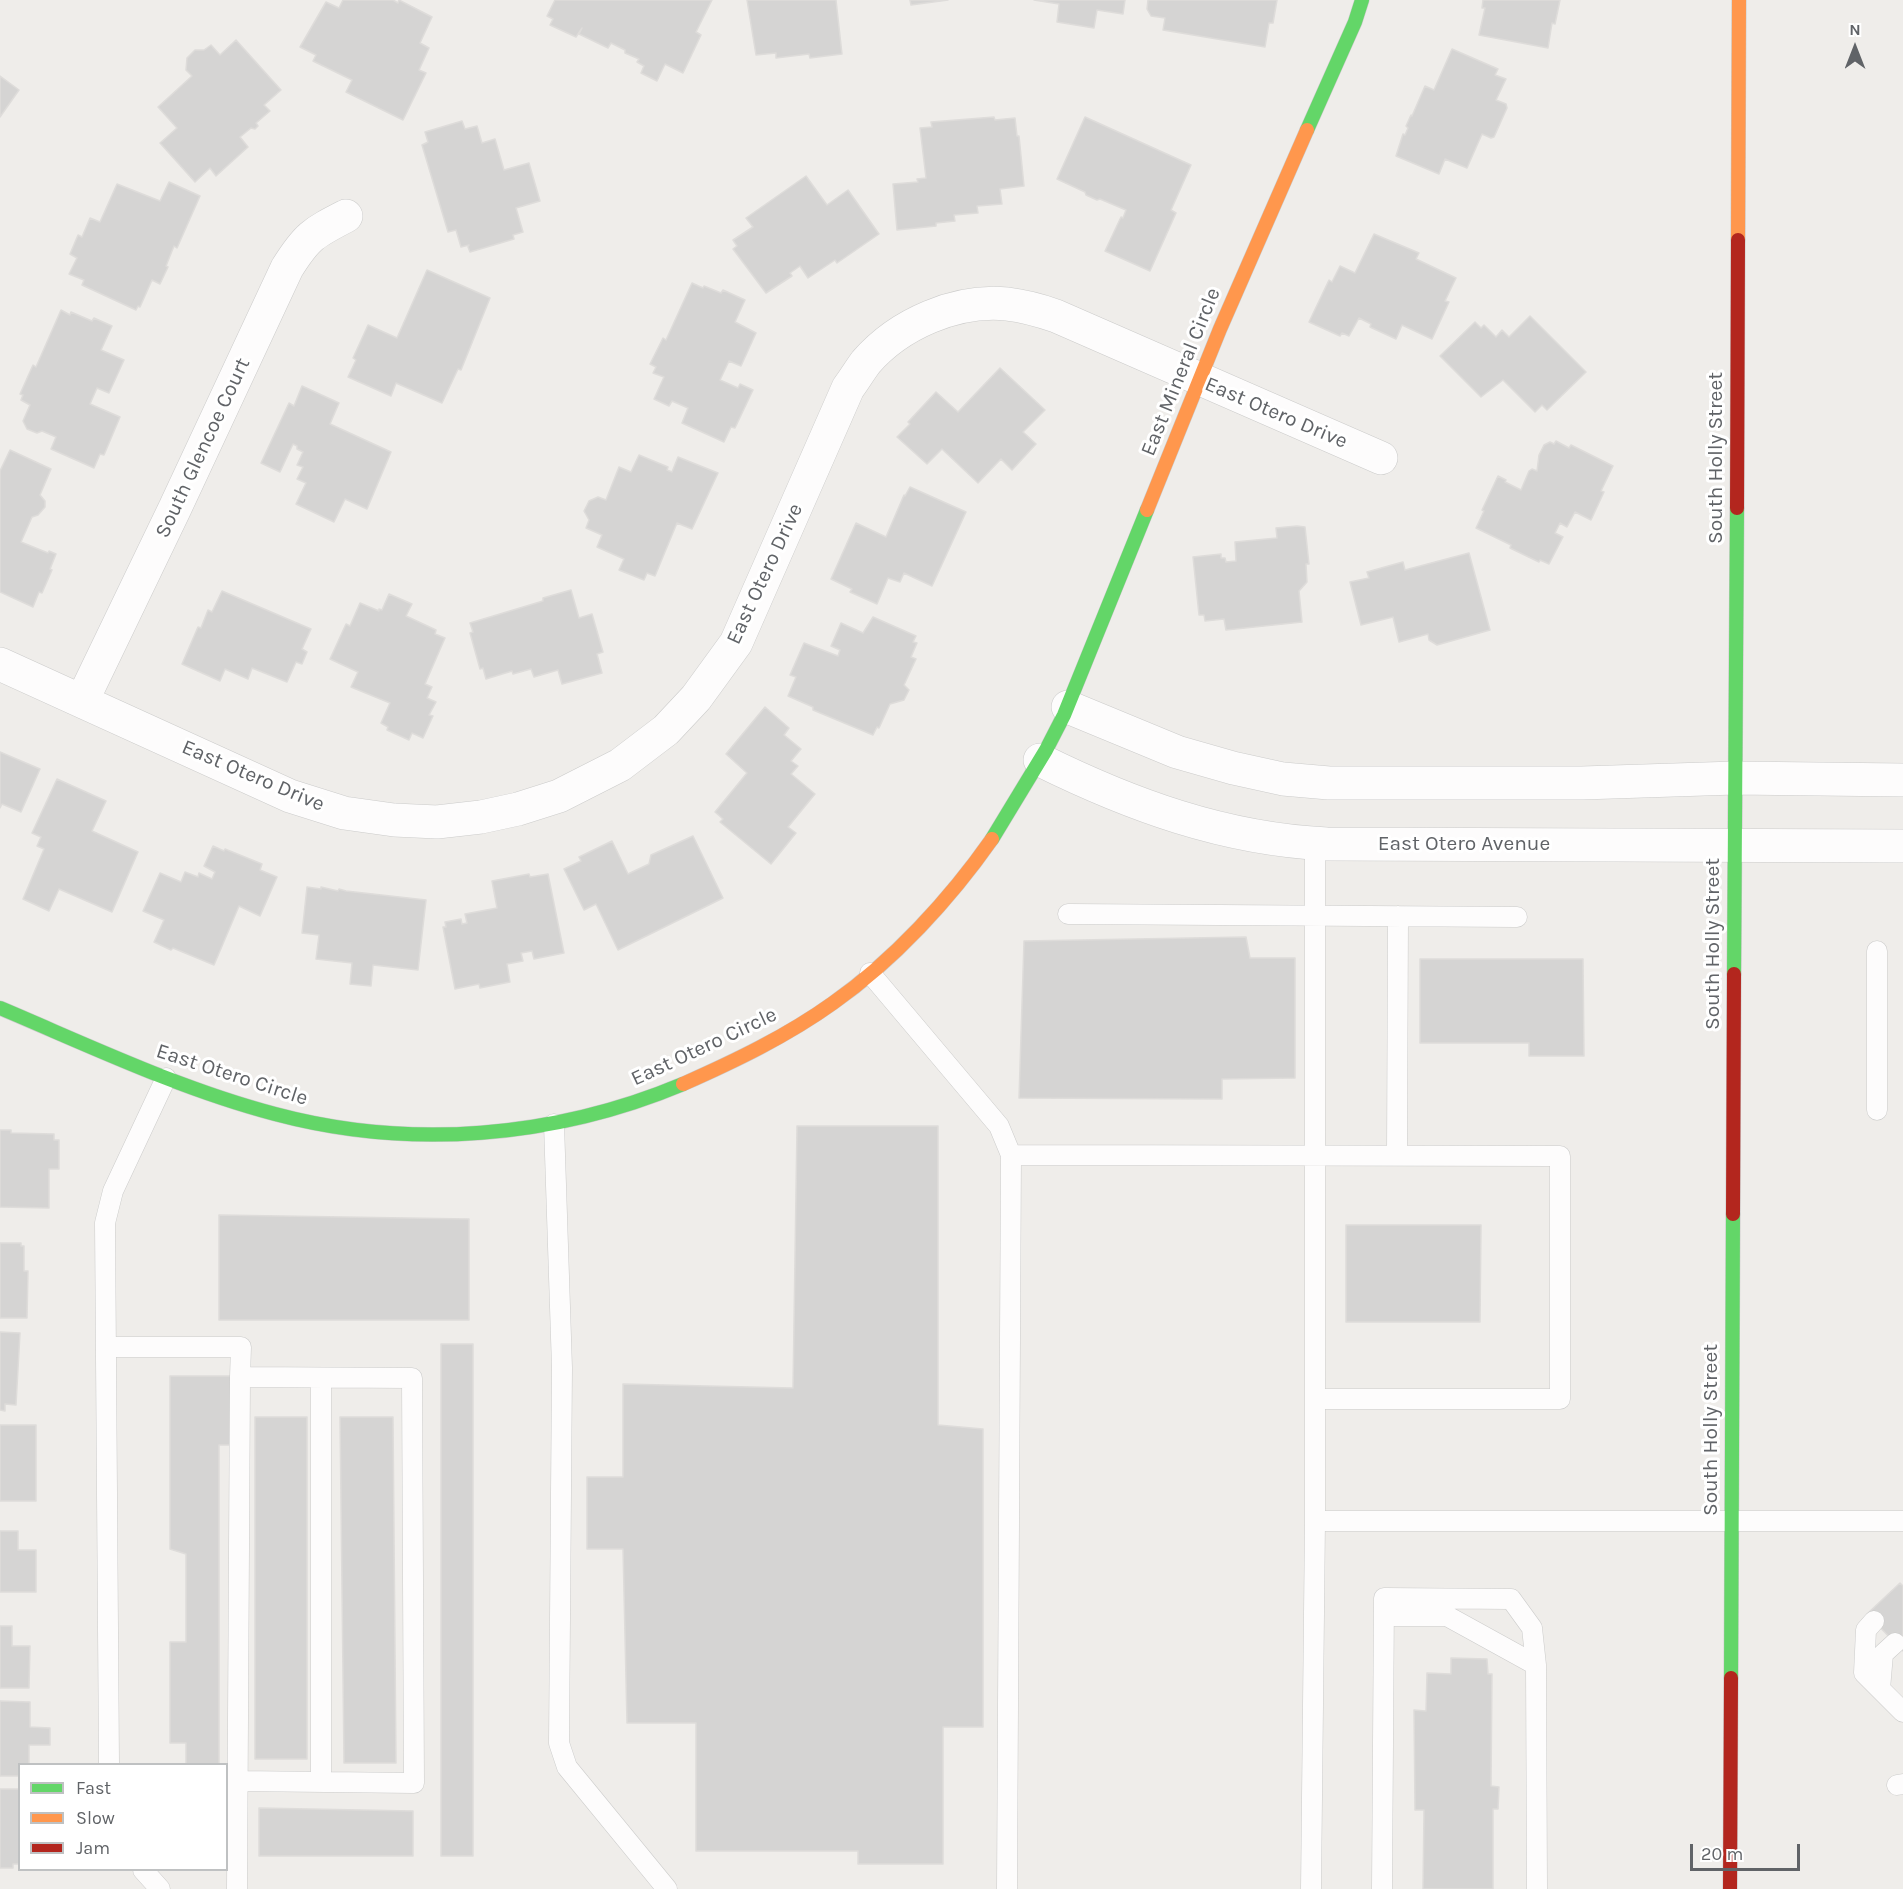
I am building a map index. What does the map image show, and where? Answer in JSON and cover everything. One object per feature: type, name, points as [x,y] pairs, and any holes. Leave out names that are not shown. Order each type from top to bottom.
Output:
[{"type":"street","name":"East Mineral Circle","points":[[1040,760],[1068,707],[1220,328],[1355,22],[1362,0]]},
{"type":"street","name":"South Holly Street","points":[[1730,1889],[1739,0]]},
{"type":"street","name":"South Glencoe Court","points":[[82,701],[287,268],[302,244],[314,232],[346,216]]},
{"type":"street","name":"East Otero Drive","points":[[0,664],[290,796],[344,813],[394,820],[437,822],[481,817],[560,796],[620,765],[666,730],[696,698],[736,643],[848,388],[867,362],[890,339],[915,323],[944,312],[976,305],[1004,304],[1031,307],[1381,458]]},
{"type":"street","points":[[1068,707],[1177,752],[1283,779],[1329,783],[1582,783],[1735,778],[1903,780]]},
{"type":"street","name":"East Otero Avenue","points":[[1040,760],[1088,784],[1137,804],[1218,828],[1274,841],[1315,844],[1903,846]]},
{"type":"street","name":"East Otero Circle","points":[[0,1008],[166,1078],[259,1110],[312,1123],[366,1131],[416,1134],[509,1132],[554,1124],[611,1110],[672,1089],[736,1060],[796,1028],[841,997],[870,973],[963,877],[999,828],[1040,760]]},
{"type":"lane","points":[[1311,1889],[1315,1521],[1315,844]]},
{"type":"lane","points":[[1068,914],[1517,917]]},
{"type":"lane","points":[[1397,1155],[1398,916]]},
{"type":"lane","points":[[1877,951],[1877,1110]]},
{"type":"lane","points":[[870,973],[999,1126],[1011,1155],[1007,1889]]},
{"type":"lane","points":[[109,1763],[105,1223],[113,1191],[166,1078]]},
{"type":"lane","points":[[554,1124],[562,1368],[559,1743],[567,1767],[667,1889]]},
{"type":"lane","points":[[1011,1155],[1560,1156],[1560,1399],[1315,1399]]},
{"type":"lane","points":[[106,1347],[241,1347],[237,1889]]},
{"type":"lane","points":[[238,1781],[414,1783],[411,1378],[240,1377]]},
{"type":"lane","points":[[321,1378],[321,1782]]},
{"type":"lane","points":[[1315,1521],[1903,1521]]},
{"type":"lane","points":[[1382,1889],[1384,1598],[1511,1599],[1532,1628],[1536,1665],[1538,1889]]},
{"type":"lane","points":[[1384,1616],[1447,1616],[1536,1665]]},
{"type":"lane","points":[[1874,1621],[1866,1630],[1864,1673],[1902,1710]]},
{"type":"lane","points":[[1880,1689],[1883,1654],[1895,1643]]},
{"type":"lane","points":[[145,1871],[160,1889]]},
{"type":"building","points":[[343,0],[393,0],[398,3],[399,0],[432,17],[420,43],[429,48],[419,70],[426,73],[403,120],[346,92],[352,80],[313,61],[316,55],[300,47],[326,2],[339,8]]},
{"type":"building","points":[[555,0],[712,0],[696,32],[701,35],[683,73],[665,64],[657,81],[641,73],[644,66],[637,62],[639,59],[625,53],[625,50],[611,43],[608,48],[579,34],[582,28],[576,37],[550,25],[553,19],[547,16]]},
{"type":"building","points":[[747,0],[836,0],[842,54],[810,58],[809,54],[776,58],[776,53],[756,55]]},
{"type":"building","points":[[910,0],[948,0],[911,5]]},
{"type":"building","points":[[1034,0],[1125,0],[1123,14],[1097,10],[1094,28],[1057,22],[1059,4]]},
{"type":"building","points":[[1148,0],[1277,0],[1273,23],[1269,23],[1265,47],[1163,30],[1165,18],[1151,16],[1147,9]]},
{"type":"building","points":[[1483,0],[1560,0],[1555,24],[1552,23],[1548,48],[1479,35],[1485,8],[1482,8]]},
{"type":"building","points":[[236,40],[281,90],[264,105],[270,111],[256,123],[258,126],[255,129],[251,128],[240,137],[248,147],[216,176],[210,168],[195,182],[160,143],[177,128],[158,107],[192,76],[186,70],[187,58],[195,50],[204,50],[211,45],[220,55]]},
{"type":"building","points":[[1452,49],[1498,69],[1495,75],[1506,79],[1496,100],[1506,104],[1507,108],[1494,137],[1482,134],[1467,168],[1445,159],[1439,174],[1396,156],[1403,134],[1405,135],[1408,128],[1406,126],[1425,86],[1434,90]]},
{"type":"building","points":[[0,76],[19,90],[0,117]]},
{"type":"building","points":[[994,117],[995,120],[1015,118],[1024,186],[1000,189],[1002,204],[977,206],[978,213],[954,215],[955,221],[936,223],[936,226],[897,230],[893,184],[918,182],[917,179],[926,178],[920,128],[932,127],[931,122]]},
{"type":"building","points":[[1085,117],[1191,165],[1171,210],[1176,213],[1150,271],[1105,251],[1126,210],[1100,199],[1097,200],[1057,179]]},
{"type":"building","points":[[462,121],[465,129],[477,126],[482,143],[495,139],[504,170],[529,163],[540,201],[516,208],[523,232],[513,235],[514,239],[470,252],[469,245],[461,247],[456,230],[448,232],[422,145],[428,142],[425,132]]},
{"type":"building","points":[[806,176],[827,205],[848,190],[879,234],[837,263],[835,260],[808,278],[800,266],[790,273],[792,276],[766,293],[733,249],[737,246],[733,240],[753,227],[746,218]]},
{"type":"building","points":[[169,182],[200,196],[177,248],[174,246],[160,284],[152,280],[140,307],[138,306],[136,310],[82,285],[84,280],[69,274],[77,258],[70,254],[78,235],[82,237],[90,218],[100,222],[117,184],[160,201]]},
{"type":"building","points":[[1374,234],[1419,253],[1416,259],[1456,278],[1445,301],[1449,302],[1432,339],[1402,325],[1396,339],[1370,327],[1371,324],[1359,318],[1349,336],[1342,333],[1340,336],[1309,322],[1329,280],[1332,282],[1340,266],[1355,273]]},
{"type":"building","points":[[427,270],[490,298],[461,370],[458,369],[442,403],[396,383],[391,396],[348,377],[356,360],[353,358],[368,325],[397,338]]},
{"type":"building","points":[[692,283],[721,293],[723,290],[745,300],[735,322],[756,333],[741,366],[729,361],[720,380],[738,388],[740,384],[753,390],[735,428],[731,427],[724,442],[682,423],[688,408],[672,401],[669,406],[654,399],[664,377],[653,373],[656,367],[650,364],[663,338],[666,340]]},
{"type":"building","points":[[61,310],[92,321],[94,318],[112,326],[101,350],[124,360],[109,393],[97,388],[90,404],[120,417],[104,455],[100,454],[94,468],[51,449],[56,437],[42,431],[37,433],[27,429],[23,421],[30,405],[21,400],[23,395],[20,394],[33,365],[36,367]]},
{"type":"building","points":[[1530,316],[1586,372],[1547,410],[1542,405],[1535,412],[1503,380],[1481,397],[1440,356],[1475,322],[1481,328],[1484,325],[1496,337],[1502,330],[1509,337]]},
{"type":"building","points":[[1000,368],[1045,410],[1023,432],[1036,444],[1012,470],[1001,459],[978,483],[942,449],[927,464],[897,437],[936,392],[958,412]]},
{"type":"building","points":[[302,386],[339,403],[330,424],[391,452],[367,509],[345,499],[334,522],[296,504],[306,483],[297,479],[303,467],[297,465],[303,452],[297,449],[297,446],[293,444],[280,472],[261,463],[289,403],[294,406]]},
{"type":"building","points":[[1556,441],[1569,448],[1571,445],[1613,466],[1591,520],[1575,512],[1567,527],[1560,523],[1555,533],[1563,537],[1549,564],[1540,560],[1539,562],[1510,548],[1511,545],[1476,528],[1498,476],[1521,490],[1529,471],[1532,469],[1537,471],[1539,455],[1544,445],[1550,442],[1554,444]]},
{"type":"building","points":[[10,450],[51,469],[40,495],[45,501],[45,507],[38,515],[32,517],[21,542],[56,554],[50,569],[52,570],[33,607],[0,592],[0,471]]},
{"type":"building","points":[[639,455],[668,467],[667,470],[672,472],[678,457],[718,473],[692,529],[677,523],[655,576],[647,573],[644,580],[619,570],[624,559],[597,547],[602,535],[586,528],[589,520],[584,511],[589,501],[598,497],[606,500],[619,467],[631,472]]},
{"type":"building","points":[[910,487],[966,512],[932,586],[904,573],[900,582],[888,578],[877,604],[850,592],[852,589],[831,579],[856,523],[886,537],[904,495]]},
{"type":"building","points":[[1305,527],[1309,564],[1306,564],[1307,582],[1299,591],[1302,622],[1226,630],[1224,619],[1205,621],[1204,615],[1199,615],[1193,557],[1221,554],[1221,558],[1225,558],[1226,562],[1236,561],[1235,542],[1277,538],[1276,528]]},
{"type":"building","points":[[1469,553],[1490,630],[1437,645],[1429,640],[1428,634],[1399,642],[1393,617],[1361,625],[1350,582],[1369,578],[1367,572],[1403,562],[1405,570]]},
{"type":"building","points":[[571,590],[579,618],[592,614],[603,652],[597,654],[602,673],[562,684],[558,670],[534,677],[531,669],[513,674],[512,671],[486,679],[483,668],[480,669],[470,633],[473,632],[470,623]]},
{"type":"building","points":[[222,591],[311,629],[302,649],[307,652],[302,664],[296,662],[287,682],[252,668],[248,679],[225,669],[220,681],[182,664],[198,627],[201,628],[208,610],[212,612]]},
{"type":"building","points":[[389,594],[412,604],[406,616],[436,630],[435,634],[445,638],[425,684],[432,687],[427,698],[436,702],[429,715],[433,716],[423,738],[412,733],[409,740],[387,730],[388,727],[381,723],[390,703],[351,687],[358,672],[330,659],[346,624],[350,626],[360,603],[379,611],[379,609],[382,610]]},
{"type":"building","points":[[873,617],[916,636],[913,642],[917,643],[911,657],[916,659],[904,685],[909,690],[904,700],[890,704],[879,728],[877,727],[873,735],[813,710],[813,707],[788,696],[796,677],[790,675],[804,643],[838,656],[840,650],[831,646],[841,623],[863,633]]},
{"type":"building","points":[[765,707],[789,728],[784,735],[801,749],[791,761],[798,766],[791,774],[815,794],[788,827],[796,833],[771,864],[720,822],[723,819],[715,812],[747,773],[726,754]]},
{"type":"building","points":[[0,752],[40,769],[21,812],[2,804],[0,808]]},
{"type":"building","points":[[57,779],[106,801],[92,831],[138,852],[112,912],[59,889],[49,911],[23,899],[44,849],[37,846],[41,837],[32,833]]},
{"type":"building","points":[[693,836],[723,898],[618,950],[596,904],[584,910],[564,869],[581,861],[579,857],[612,841],[628,874],[649,864],[651,855]]},
{"type":"building","points":[[213,846],[262,864],[260,870],[277,877],[260,916],[239,906],[214,965],[154,942],[164,920],[143,911],[160,873],[181,882],[185,872],[198,877],[199,873],[212,879],[215,872],[204,866]]},
{"type":"building","points":[[529,874],[530,877],[548,874],[564,953],[534,959],[532,951],[521,953],[523,961],[507,964],[510,982],[480,988],[479,984],[455,989],[443,927],[446,927],[445,922],[461,919],[462,924],[467,923],[465,914],[497,908],[492,881]]},
{"type":"building","points":[[307,887],[426,900],[418,970],[373,965],[371,986],[350,984],[352,963],[316,959],[319,935],[302,933]]},
{"type":"building","points":[[1246,937],[1250,958],[1295,958],[1295,1078],[1222,1079],[1222,1099],[1019,1098],[1024,941]]},
{"type":"building","points":[[1420,959],[1583,959],[1584,1056],[1529,1056],[1529,1043],[1420,1043]]},
{"type":"building","points":[[797,1126],[938,1126],[938,1425],[983,1429],[983,1727],[943,1727],[943,1864],[858,1864],[858,1851],[696,1851],[696,1723],[627,1723],[623,1549],[587,1549],[587,1477],[623,1477],[623,1384],[793,1388]]},
{"type":"building","points":[[0,1130],[11,1130],[11,1133],[54,1134],[54,1140],[59,1140],[59,1169],[49,1169],[49,1208],[0,1207]]},
{"type":"building","points":[[219,1215],[469,1219],[469,1320],[219,1320]]},
{"type":"building","points":[[1346,1225],[1481,1225],[1480,1322],[1346,1322]]},
{"type":"building","points":[[0,1243],[21,1243],[21,1246],[24,1246],[24,1271],[28,1271],[27,1318],[0,1318]]},
{"type":"building","points":[[0,1332],[20,1333],[16,1405],[5,1404],[5,1411],[0,1410]]},
{"type":"building","points":[[441,1344],[473,1344],[473,1856],[441,1856]]},
{"type":"building","points":[[170,1376],[231,1376],[231,1445],[219,1445],[219,1763],[186,1763],[186,1743],[170,1743],[170,1642],[186,1642],[186,1554],[170,1549]]},
{"type":"building","points":[[255,1417],[307,1417],[307,1759],[255,1759]]},
{"type":"building","points":[[340,1417],[393,1417],[396,1763],[344,1763]]},
{"type":"building","points":[[0,1425],[36,1425],[36,1501],[0,1501]]},
{"type":"building","points":[[0,1531],[18,1531],[18,1550],[36,1550],[36,1592],[0,1592]]},
{"type":"building","points":[[1900,1583],[1903,1586],[1903,1651],[1867,1614]]},
{"type":"building","points":[[0,1626],[12,1626],[12,1646],[30,1646],[29,1688],[0,1688]]},
{"type":"building","points":[[1451,1658],[1487,1659],[1488,1674],[1492,1674],[1491,1786],[1499,1787],[1498,1809],[1493,1809],[1493,1889],[1423,1889],[1424,1810],[1415,1810],[1414,1710],[1426,1711],[1427,1673],[1451,1674]]},
{"type":"building","points":[[0,1701],[30,1702],[30,1727],[50,1728],[50,1745],[29,1745],[29,1763],[18,1763],[18,1776],[0,1776]]},
{"type":"building","points":[[0,1789],[18,1789],[18,1864],[13,1864],[13,1868],[0,1868]]},
{"type":"building","points":[[259,1808],[413,1811],[413,1856],[259,1856]]},
{"type":"traffic: fast","points":[[1307,130],[1355,22],[1362,0]]},
{"type":"traffic: fast","points":[[1734,974],[1737,508]]},
{"type":"traffic: fast","points":[[992,839],[1046,750],[1064,715],[1147,510]]},
{"type":"traffic: fast","points":[[0,1008],[136,1066],[240,1104],[326,1125],[378,1132],[429,1135],[481,1133],[533,1127],[584,1117],[683,1084]]},
{"type":"traffic: fast","points":[[1731,1678],[1733,1214]]},
{"type":"traffic: slow","points":[[1738,240],[1739,0]]},
{"type":"traffic: slow","points":[[1147,510],[1220,329],[1307,130]]},
{"type":"traffic: slow","points":[[683,1084],[779,1037],[833,1003],[855,986],[919,928],[958,884],[992,839]]},
{"type":"traffic: jam","points":[[1737,508],[1738,240]]},
{"type":"traffic: jam","points":[[1733,1214],[1734,974]]},
{"type":"traffic: jam","points":[[1730,1889],[1731,1678]]}]
